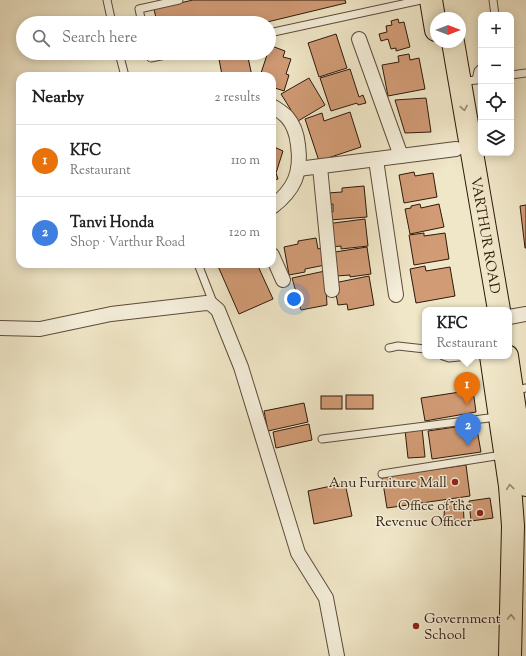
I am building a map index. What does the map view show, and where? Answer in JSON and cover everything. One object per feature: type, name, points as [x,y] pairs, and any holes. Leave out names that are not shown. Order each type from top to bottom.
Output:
[{"type":"main road","points":[[431,0],[433,12]]},
{"type":"main road","points":[[446,0],[448,12]]},
{"type":"main road","name":"VARTHUR ROAD","points":[[439,48],[482,307]]},
{"type":"main road","name":"VARTHUR ROAD","points":[[456,48],[472,80],[499,307]]},
{"type":"main road","points":[[493,359],[515,402],[504,454],[510,486],[513,526],[510,656]]},
{"type":"main road","points":[[508,359],[526,484]]},
{"type":"street","points":[[359,39],[401,156]]},
{"type":"street","points":[[276,109],[287,118],[296,133],[300,161],[294,183],[283,198],[276,204]]},
{"type":"street","points":[[298,169],[456,149]]},
{"type":"street","points":[[376,160],[396,295]]},
{"type":"street","points":[[320,167],[332,290]]},
{"type":"street","points":[[276,264],[283,280]]},
{"type":"street","points":[[0,328],[40,329],[111,314],[206,303],[215,306],[241,367],[298,552],[326,598],[338,656]]},
{"type":"street","points":[[512,316],[526,314]]},
{"type":"lane","points":[[107,0],[110,16]]},
{"type":"lane","points":[[140,16],[139,9],[179,0]]},
{"type":"lane","points":[[276,31],[389,3],[421,0]]},
{"type":"lane","points":[[494,0],[495,12]]},
{"type":"lane","points":[[121,60],[123,72]]},
{"type":"lane","points":[[472,80],[478,71]]},
{"type":"lane","points":[[514,75],[526,73]]},
{"type":"lane","points":[[200,268],[215,306]]},
{"type":"lane","points":[[389,348],[398,346],[422,349]]},
{"type":"lane","points":[[322,439],[515,402]]},
{"type":"lane","points":[[382,474],[504,454]]},
{"type":"building","points":[[193,0],[345,0],[346,3],[276,20],[276,16],[156,16],[154,9]]},
{"type":"building","points":[[398,19],[399,23],[404,22],[410,47],[396,51],[396,48],[391,49],[388,39],[381,41],[379,34],[387,32],[386,26],[392,25],[391,21]]},
{"type":"building","points":[[336,34],[347,68],[319,77],[308,43]]},
{"type":"building","points":[[276,48],[285,51],[283,57],[291,59],[286,74],[289,75],[284,91],[276,88],[276,72],[261,72],[265,60],[276,60]]},
{"type":"building","points":[[409,54],[410,60],[419,58],[425,89],[388,96],[382,65],[399,62],[398,56]]},
{"type":"building","points":[[219,60],[249,60],[251,72],[221,72]]},
{"type":"building","points":[[350,69],[359,97],[363,95],[366,103],[358,105],[357,103],[331,111],[320,78]]},
{"type":"building","points":[[309,78],[325,105],[293,124],[286,113],[291,110],[281,94]]},
{"type":"building","points":[[426,98],[431,132],[405,133],[395,100]]},
{"type":"building","points":[[350,112],[361,147],[319,161],[305,119],[322,113],[324,121]]},
{"type":"building","points":[[276,148],[283,151],[276,173]]},
{"type":"building","points":[[414,172],[415,176],[433,173],[437,197],[404,203],[399,175]]},
{"type":"building","points":[[364,186],[367,217],[330,220],[329,212],[333,212],[333,204],[328,205],[327,193],[342,192],[342,188]]},
{"type":"building","points":[[420,204],[421,208],[439,204],[444,227],[410,234],[405,209]]},
{"type":"building","points":[[526,205],[526,248],[525,248],[520,206]]},
{"type":"building","points":[[365,219],[368,246],[341,249],[341,246],[331,247],[326,224]]},
{"type":"building","points":[[424,233],[424,236],[445,233],[449,259],[414,265],[409,235]]},
{"type":"building","points":[[316,238],[318,249],[322,248],[325,265],[305,269],[305,272],[289,275],[284,247],[298,244],[298,241]]},
{"type":"building","points":[[367,247],[371,274],[350,277],[350,275],[337,276],[335,252]]},
{"type":"building","points":[[425,266],[426,271],[450,267],[455,296],[416,303],[410,269]]},
{"type":"building","points":[[219,268],[259,268],[273,299],[239,314]]},
{"type":"building","points":[[325,271],[327,305],[301,310],[292,278]]},
{"type":"building","points":[[369,276],[374,305],[348,310],[347,304],[338,305],[334,283]]},
{"type":"building","points":[[473,390],[476,412],[425,421],[421,398]]},
{"type":"building","points":[[346,395],[373,395],[373,409],[346,409]]},
{"type":"building","points":[[321,396],[342,396],[342,409],[321,409]]},
{"type":"building","points":[[304,403],[308,422],[268,431],[264,411]]},
{"type":"building","points":[[309,424],[312,440],[276,448],[273,432]]},
{"type":"building","points":[[476,424],[481,452],[432,459],[428,431]]},
{"type":"building","points":[[422,428],[425,457],[408,458],[405,430]]},
{"type":"building","points":[[466,465],[470,496],[387,508],[382,477]]},
{"type":"building","points":[[345,483],[352,516],[314,524],[308,491]]},
{"type":"building","points":[[490,498],[493,518],[471,521],[469,501]]},
{"type":"building","points":[[463,501],[464,520],[449,520],[447,526],[442,525],[440,520],[444,517],[445,502]]},
{"type":"place","name":"KFC","points":[[467,405]]},
{"type":"place","name":"Tanvi Honda","points":[[468,446]]},
{"type":"place","name":"Anu Furniture Mall","points":[[455,482]]},
{"type":"place","name":"Office of the Revenue Officer","points":[[480,513]]},
{"type":"place","name":"Government School","points":[[416,626]]}]
